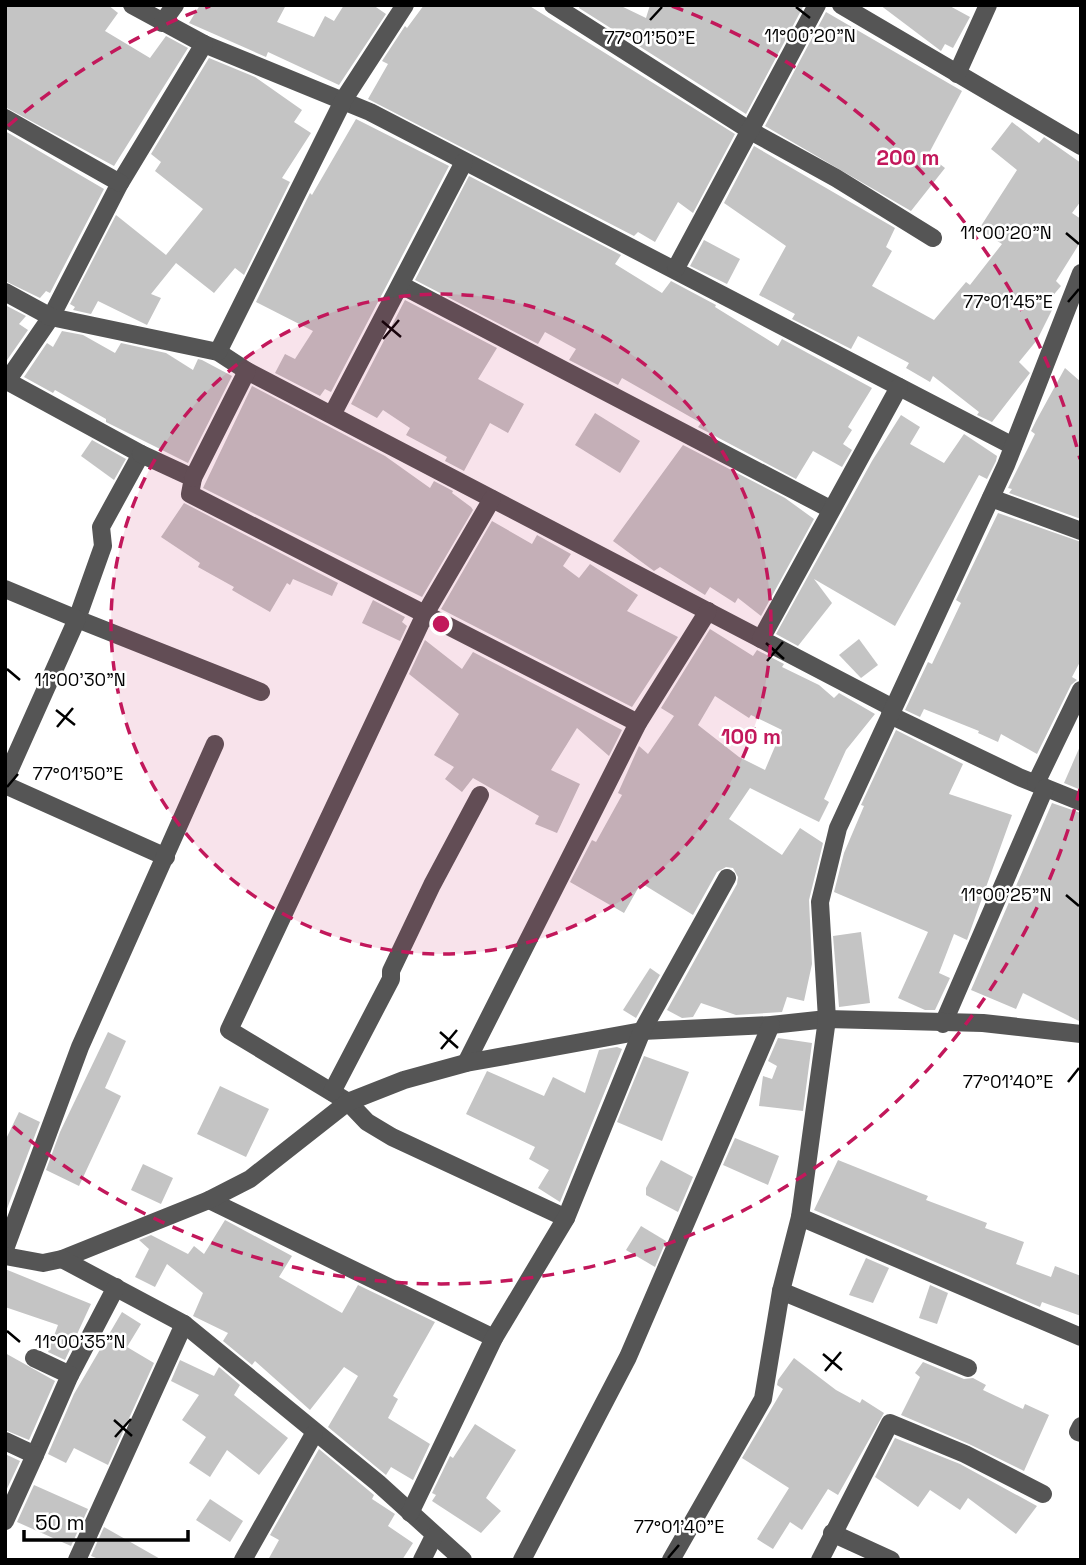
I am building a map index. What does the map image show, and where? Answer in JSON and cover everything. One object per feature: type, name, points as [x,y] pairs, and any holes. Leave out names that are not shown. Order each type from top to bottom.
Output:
[{"type":"street","points":[[132,5],[204,44],[344,99],[676,268],[1013,446]]},
{"type":"street","points":[[162,23],[175,5]]},
{"type":"street","points":[[218,352],[344,99],[405,5]]},
{"type":"street","points":[[554,5],[749,130],[836,178],[933,238]]},
{"type":"street","points":[[676,268],[817,5]]},
{"type":"street","points":[[841,5],[1081,146]]},
{"type":"street","points":[[957,74],[988,5]]},
{"type":"street","points":[[193,478],[141,454],[6,383],[51,317],[120,183],[204,44]]},
{"type":"street","points":[[5,118],[120,183]]},
{"type":"street","points":[[333,414],[464,162]]},
{"type":"street","points":[[671,1560],[762,1399],[781,1291],[800,1217],[827,1018],[820,902],[838,828],[991,498],[1081,274]]},
{"type":"street","points":[[401,285],[830,509]]},
{"type":"street","points":[[5,292],[51,317],[218,352],[247,370],[761,639],[892,711],[1041,786],[1081,802]]},
{"type":"street","points":[[247,370],[193,478],[190,494],[638,723]]},
{"type":"street","points":[[761,639],[899,387]]},
{"type":"street","points":[[141,454],[101,527],[103,546],[77,619],[5,783],[166,857]]},
{"type":"street","points":[[991,498],[1081,531]]},
{"type":"street","points":[[492,499],[425,614],[229,1030],[348,1101],[367,1122],[392,1137],[566,1218]]},
{"type":"street","points":[[5,589],[261,692]]},
{"type":"street","points":[[466,1063],[638,723],[708,611]]},
{"type":"street","points":[[943,1024],[1081,690]]},
{"type":"street","points":[[5,1249],[80,1047],[215,744]]},
{"type":"street","points":[[332,1092],[391,979],[391,971],[432,885],[480,795]]},
{"type":"street","points":[[410,1513],[495,1338],[566,1218],[642,1031],[727,878]]},
{"type":"street","points":[[5,1256],[43,1263],[62,1259],[209,1200],[250,1179],[348,1101],[404,1080],[466,1063],[642,1031],[771,1025],[827,1018],[943,1024],[983,1023],[1050,1028],[1081,1034]]},
{"type":"street","points":[[522,1560],[628,1357],[771,1025]]},
{"type":"street","points":[[209,1200],[495,1338]]},
{"type":"street","points":[[800,1217],[1081,1337]]},
{"type":"street","points":[[62,1259],[184,1324],[314,1434],[378,1483],[463,1560]]},
{"type":"street","points":[[5,1521],[70,1375],[116,1287]]},
{"type":"street","points":[[781,1291],[968,1368]]},
{"type":"street","points":[[77,1560],[184,1324]]},
{"type":"street","points":[[34,1358],[70,1375]]},
{"type":"street","points":[[820,1560],[890,1423],[965,1454],[1043,1494]]},
{"type":"street","points":[[1081,1426],[1078,1432],[1081,1433]]},
{"type":"street","points":[[243,1560],[314,1434]]},
{"type":"street","points":[[5,1441],[35,1455]]},
{"type":"street","points":[[832,1532],[891,1560]]},
{"type":"street","points":[[422,1560],[434,1536]]},
{"type":"building","points":[[5,5],[108,5],[118,13],[105,31],[150,58],[166,36],[188,48],[114,166],[5,107]]},
{"type":"building","points":[[200,5],[286,5],[277,22],[314,37],[325,16],[334,21],[344,5],[373,5],[386,14],[339,85],[268,52],[266,57],[189,23]]},
{"type":"building","points":[[424,5],[528,5],[735,134],[693,213],[678,202],[655,242],[638,232],[634,236],[368,99],[388,64],[382,61],[405,26],[407,28]]},
{"type":"building","points":[[580,5],[619,5],[646,18],[650,5],[804,5],[746,114],[579,8]]},
{"type":"building","points":[[880,5],[948,5],[970,17],[953,48],[945,44],[941,51]]},
{"type":"building","points":[[826,12],[962,91],[928,155],[945,168],[911,211],[765,126]]},
{"type":"building","points":[[209,58],[255,77],[302,110],[294,122],[311,133],[282,178],[290,182],[244,275],[235,268],[214,293],[176,263],[151,294],[161,298],[147,325],[98,301],[91,314],[73,310],[75,307],[70,304],[116,215],[166,255],[203,209],[155,171],[161,162],[151,154]]},
{"type":"building","points":[[356,119],[449,166],[331,392],[325,389],[320,396],[275,373],[285,354],[295,359],[313,331],[256,302],[310,193],[312,195]]},
{"type":"building","points":[[1012,122],[1039,143],[1044,137],[1081,163],[1081,201],[1072,213],[1081,219],[1081,241],[1056,281],[1061,286],[1045,305],[1052,310],[1037,340],[1019,362],[1030,373],[992,422],[977,415],[979,412],[933,376],[930,382],[906,368],[909,363],[858,336],[851,349],[792,319],[795,314],[759,295],[786,246],[724,203],[754,146],[895,228],[886,247],[892,251],[872,286],[934,320],[966,282],[970,285],[1002,244],[979,229],[1017,170],[991,149]]},
{"type":"building","points":[[5,131],[104,189],[50,293],[46,291],[40,298],[5,281]]},
{"type":"building","points":[[469,176],[621,255],[615,264],[662,293],[671,281],[716,305],[715,307],[778,346],[782,339],[872,388],[848,427],[852,430],[843,444],[852,450],[842,467],[813,451],[796,479],[698,427],[701,423],[622,378],[618,385],[569,360],[576,349],[545,332],[538,344],[415,280]]},
{"type":"building","points":[[704,240],[740,259],[727,284],[690,266]]},
{"type":"building","points":[[405,300],[497,348],[478,379],[524,404],[508,433],[490,423],[464,471],[445,461],[447,457],[406,435],[410,428],[383,410],[377,418],[351,404]]},
{"type":"building","points":[[5,305],[26,316],[19,324],[28,330],[5,363]]},
{"type":"building","points":[[62,331],[83,335],[115,353],[121,343],[166,353],[193,370],[198,359],[202,360],[232,376],[188,463],[106,422],[106,419],[55,390],[53,393],[24,377],[47,343],[53,347]]},
{"type":"building","points":[[1065,368],[1081,382],[1081,519],[1009,493],[1012,489],[1008,488],[1035,434],[1031,431]]},
{"type":"building","points":[[252,386],[385,456],[430,488],[434,481],[453,491],[452,493],[471,507],[473,510],[422,597],[203,488]]},
{"type":"building","points":[[595,413],[640,441],[620,473],[575,445]]},
{"type":"building","points":[[901,415],[920,427],[910,444],[944,463],[964,434],[997,456],[996,461],[987,479],[979,475],[895,626],[814,579],[832,603],[798,646],[776,634],[872,461]]},
{"type":"building","points":[[92,440],[126,459],[114,480],[81,456]]},
{"type":"building","points":[[683,445],[785,498],[814,519],[761,616],[738,598],[735,603],[710,587],[705,595],[660,567],[654,571],[613,541]]},
{"type":"building","points":[[184,503],[338,583],[332,596],[293,579],[290,585],[287,583],[270,612],[232,590],[234,587],[198,567],[200,563],[161,537]]},
{"type":"building","points":[[998,513],[1081,542],[1081,660],[1072,677],[1077,680],[1071,685],[1037,754],[1001,734],[998,742],[978,733],[979,731],[924,709],[920,717],[905,710],[928,662],[932,664],[961,603],[956,600]]},
{"type":"building","points":[[492,521],[532,544],[537,535],[571,554],[563,566],[579,578],[590,564],[638,595],[627,611],[678,637],[632,707],[441,609]]},
{"type":"building","points":[[373,600],[405,617],[402,622],[407,626],[400,641],[362,623]]},
{"type":"building","points":[[710,629],[753,656],[757,650],[784,664],[782,667],[819,685],[834,698],[839,693],[875,714],[846,750],[824,799],[829,802],[819,822],[750,788],[729,819],[782,855],[800,828],[823,843],[809,900],[812,964],[804,1001],[787,997],[782,1012],[736,1015],[701,1003],[693,1017],[682,1018],[667,1010],[737,884],[738,877],[733,868],[726,867],[717,872],[693,915],[641,883],[624,913],[570,882],[592,840],[596,842],[622,795],[618,793],[639,746],[648,754],[674,716],[661,708]],"holes":[[[715,696],[749,718],[751,715],[782,730],[765,770],[739,757],[698,725]]]},
{"type":"building","points":[[859,639],[878,665],[861,678],[839,655]]},
{"type":"building","points":[[425,640],[462,669],[473,652],[622,730],[609,756],[577,728],[551,770],[580,784],[557,833],[535,824],[539,816],[473,778],[462,792],[445,779],[454,767],[434,755],[459,714],[409,674]]},
{"type":"building","points":[[896,730],[963,764],[949,794],[1012,815],[967,940],[954,934],[939,973],[950,978],[935,1010],[925,1010],[898,998],[928,932],[834,892],[844,853],[864,806],[861,805]]},
{"type":"building","points":[[1081,744],[1081,790],[1064,783]]},
{"type":"building","points":[[1052,803],[1081,813],[1081,1022],[1023,993],[1016,1009],[971,990]]},
{"type":"building","points":[[861,932],[870,1003],[839,1007],[833,936]]},
{"type":"building","points":[[650,968],[660,975],[636,1018],[623,1010]]},
{"type":"building","points":[[108,1032],[126,1041],[105,1088],[121,1096],[79,1186],[46,1170],[60,1132]]},
{"type":"building","points":[[778,1038],[812,1043],[803,1111],[759,1106],[763,1076],[772,1079],[777,1066],[768,1061]]},
{"type":"building","points":[[617,1047],[622,1049],[560,1202],[538,1188],[549,1170],[529,1159],[535,1147],[466,1114],[487,1071],[544,1096],[553,1077],[585,1093],[599,1050]]},
{"type":"building","points":[[644,1056],[689,1072],[662,1141],[617,1122]]},
{"type":"building","points":[[220,1086],[269,1109],[246,1157],[197,1134]]},
{"type":"building","points":[[19,1112],[40,1122],[5,1214],[5,1141]]},
{"type":"building","points":[[735,1138],[779,1156],[768,1185],[723,1165]]},
{"type":"building","points":[[661,1160],[693,1177],[678,1212],[646,1195],[646,1188]]},
{"type":"building","points":[[838,1160],[928,1196],[926,1200],[987,1223],[985,1228],[1024,1242],[1016,1264],[1051,1277],[1055,1266],[1081,1276],[1081,1316],[1042,1302],[1040,1307],[814,1210]]},
{"type":"building","points":[[143,1164],[173,1178],[161,1204],[131,1190]]},
{"type":"building","points":[[225,1220],[292,1256],[279,1277],[342,1313],[358,1285],[435,1322],[393,1396],[398,1399],[388,1418],[430,1444],[413,1480],[391,1467],[386,1475],[328,1427],[358,1376],[344,1367],[310,1410],[255,1361],[252,1365],[223,1341],[228,1333],[193,1316],[203,1293],[167,1264],[155,1287],[135,1277],[149,1249],[139,1240],[151,1235],[188,1254],[194,1246],[204,1254]]},
{"type":"building","points":[[641,1226],[666,1241],[655,1267],[626,1250]]},
{"type":"building","points":[[866,1258],[889,1268],[873,1303],[849,1295]]},
{"type":"building","points":[[5,1269],[91,1304],[65,1360],[48,1352],[58,1325],[5,1307]]},
{"type":"building","points":[[930,1285],[948,1293],[937,1324],[919,1318]]},
{"type":"building","points":[[122,1312],[141,1324],[127,1347],[154,1363],[108,1465],[74,1448],[66,1463],[48,1454],[74,1394]]},
{"type":"building","points":[[5,1353],[55,1381],[29,1440],[5,1430]]},
{"type":"building","points":[[794,1358],[836,1390],[860,1403],[862,1399],[884,1413],[838,1495],[828,1489],[802,1530],[790,1522],[773,1549],[757,1539],[789,1488],[742,1458],[783,1389],[777,1385],[778,1380]]},
{"type":"building","points":[[180,1360],[214,1376],[219,1367],[240,1385],[234,1395],[288,1438],[259,1475],[227,1450],[210,1477],[189,1463],[206,1437],[182,1420],[199,1395],[171,1381]]},
{"type":"building","points":[[923,1362],[964,1379],[973,1378],[986,1385],[983,1390],[1023,1409],[1025,1404],[1049,1415],[1024,1471],[901,1415],[920,1377],[915,1373]]},
{"type":"building","points":[[475,1424],[516,1450],[486,1498],[501,1511],[481,1533],[432,1501],[436,1495],[432,1493],[450,1456],[453,1458]]},
{"type":"building","points":[[895,1438],[960,1464],[1037,1506],[1016,1534],[968,1498],[960,1510],[930,1490],[918,1507],[875,1477]]},
{"type":"building","points":[[319,1449],[374,1495],[372,1499],[395,1514],[388,1526],[413,1543],[402,1560],[268,1560],[279,1540],[270,1535]]},
{"type":"building","points":[[5,1454],[20,1461],[5,1493]]},
{"type":"building","points":[[34,1485],[88,1509],[71,1546],[17,1522]]},
{"type":"building","points":[[210,1499],[243,1521],[230,1542],[196,1520]]},
{"type":"building","points":[[104,1527],[162,1560],[101,1560],[91,1556]]}]
